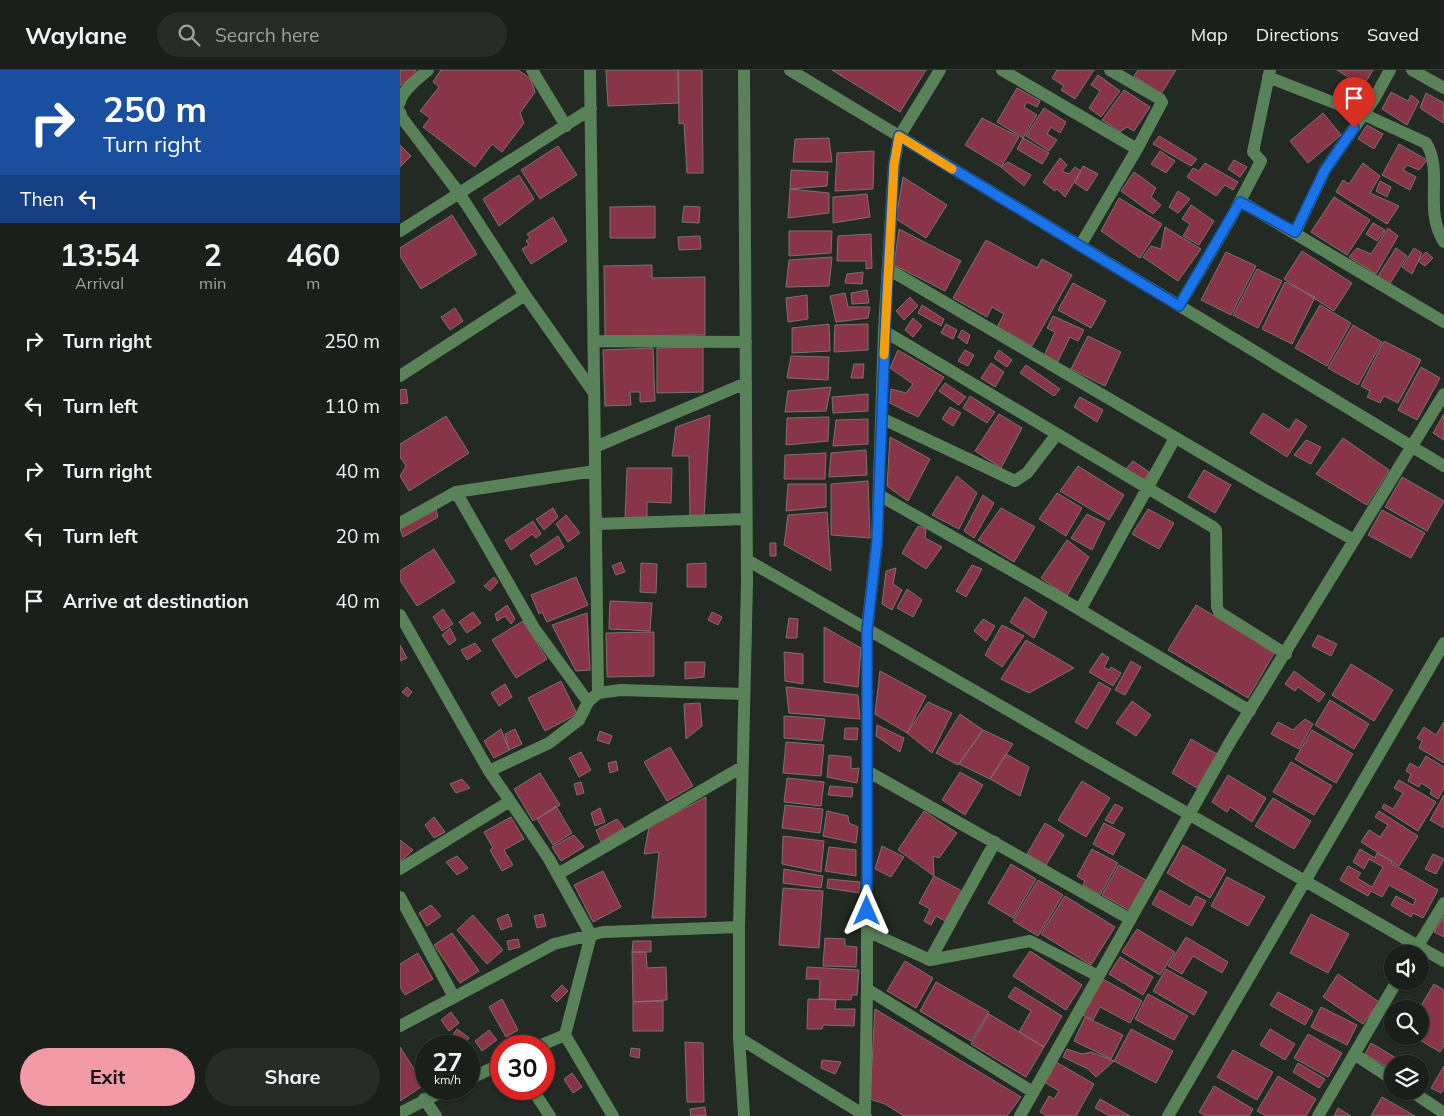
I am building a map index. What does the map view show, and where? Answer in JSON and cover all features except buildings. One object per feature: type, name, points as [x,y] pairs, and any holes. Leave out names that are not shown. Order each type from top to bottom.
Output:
[{"type":"street","points":[[400,102],[412,84],[428,70]]},
{"type":"street","points":[[532,70],[566,126]]},
{"type":"street","points":[[590,70],[598,693]]},
{"type":"street","points":[[744,70],[747,560],[739,927],[739,1038],[744,1116]]},
{"type":"street","points":[[790,70],[810,75],[899,136],[1444,466]]},
{"type":"street","points":[[865,1116],[868,771],[867,630],[877,542],[884,331],[894,165],[899,136],[940,70]]},
{"type":"street","points":[[1002,70],[1137,149]]},
{"type":"street","points":[[1080,246],[1137,149],[1162,102],[1160,99],[1110,70]]},
{"type":"street","points":[[1295,232],[1325,170],[1374,99],[1390,70]]},
{"type":"street","points":[[1412,70],[1444,88]]},
{"type":"street","points":[[1179,306],[1240,202],[1261,161],[1253,152],[1269,74],[1426,143],[1439,156],[1443,174],[1438,233],[1444,242]]},
{"type":"street","points":[[400,231],[591,109]]},
{"type":"street","points":[[400,112],[402,118],[459,193],[524,295],[594,393]]},
{"type":"street","points":[[1240,202],[1295,232],[1444,322]]},
{"type":"street","points":[[888,270],[1354,540]]},
{"type":"street","points":[[400,376],[524,295]]},
{"type":"street","points":[[884,331],[1216,530],[1216,607],[1219,612],[1286,654]]},
{"type":"street","points":[[594,341],[746,342]]},
{"type":"street","points":[[595,447],[746,383]]},
{"type":"street","points":[[1020,1116],[1189,814],[1410,446],[1444,394]]},
{"type":"street","points":[[882,418],[1015,481],[1027,473],[1058,434]]},
{"type":"street","points":[[1080,610],[1175,438]]},
{"type":"street","points":[[400,523],[456,492],[595,472]]},
{"type":"street","points":[[456,492],[534,628],[588,702]]},
{"type":"street","points":[[878,495],[1080,610],[1250,711]]},
{"type":"street","points":[[596,524],[746,519]]},
{"type":"street","points":[[747,560],[1307,882],[1408,945]]},
{"type":"street","points":[[400,615],[490,770],[558,874],[591,934],[565,1034],[613,1116]]},
{"type":"street","points":[[1168,1116],[1307,882],[1444,644]]},
{"type":"street","points":[[490,770],[549,743],[579,720],[588,702],[598,693],[621,690],[744,694]]},
{"type":"street","points":[[558,874],[742,767]]},
{"type":"street","points":[[868,771],[1130,919]]},
{"type":"street","points":[[400,869],[510,801]]},
{"type":"street","points":[[930,960],[995,842]]},
{"type":"street","points":[[400,897],[454,997]]},
{"type":"street","points":[[1419,945],[1444,903]]},
{"type":"street","points":[[400,1026],[554,944],[602,932],[739,927]]},
{"type":"street","points":[[867,931],[930,960],[1030,941],[1098,976]]},
{"type":"street","points":[[1429,955],[1444,961]]},
{"type":"street","points":[[867,989],[1033,1092]]},
{"type":"street","points":[[1318,1116],[1392,990]]},
{"type":"street","points":[[555,1039],[565,1034]]},
{"type":"street","points":[[739,1038],[865,1116]]},
{"type":"street","points":[[1354,1054],[1384,1074]]},
{"type":"street","points":[[400,1113],[422,1100]]},
{"type":"street","points":[[425,1100],[436,1116]]},
{"type":"street","points":[[539,1100],[550,1116]]},
{"type":"street","points":[[1424,1100],[1444,1113]]},
{"type":"slow traffic","points":[[884,355],[894,165],[899,136],[952,169]]},
{"type":"route","points":[[867,911],[867,630],[877,542],[884,331],[894,165],[899,136],[1179,306],[1240,202],[1295,232],[1325,170],[1354,128]]}]
